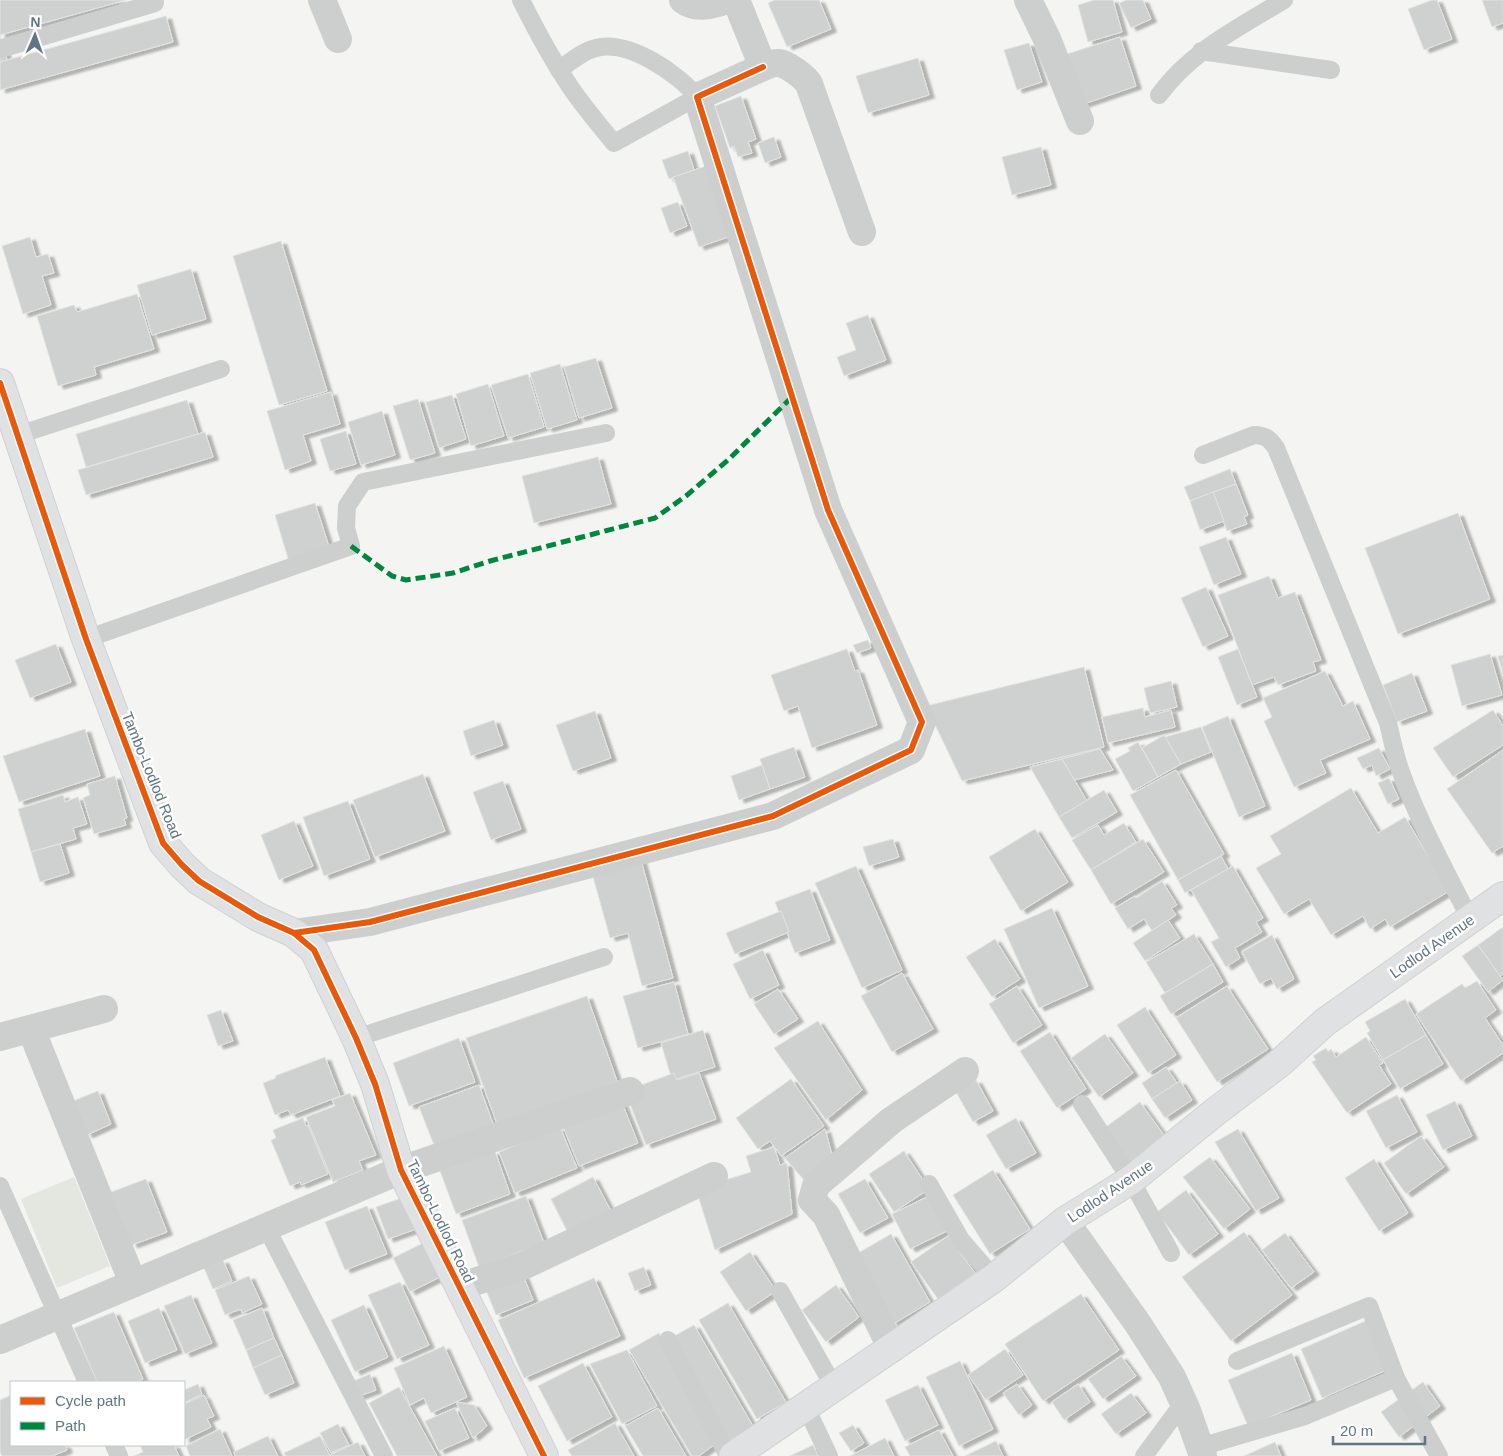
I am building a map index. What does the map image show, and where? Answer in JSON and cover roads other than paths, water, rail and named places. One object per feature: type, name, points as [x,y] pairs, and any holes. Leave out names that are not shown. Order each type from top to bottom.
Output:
[{"type":"street","points":[[322,0],[338,39]]},
{"type":"street","points":[[683,0],[687,4],[710,6],[727,0]]},
{"type":"street","points":[[736,0],[763,67]]},
{"type":"street","points":[[1028,0],[1047,39],[1080,121]]},
{"type":"street","points":[[294,933],[370,922],[773,816],[911,750],[922,722],[828,510],[697,97],[776,63],[784,64],[804,78],[809,84],[862,232]]},
{"type":"street","name":"Tambo-Lodlod Road","points":[[0,383],[86,639],[163,843],[182,865],[199,880],[258,917],[294,933],[314,950],[356,1038],[375,1084],[401,1170],[544,1456]]},
{"type":"street","name":"Lodlod Avenue","points":[[733,1456],[892,1349],[994,1278],[1066,1221],[1130,1180],[1281,1062],[1325,1022],[1503,896]]},
{"type":"street","points":[[0,1037],[104,1008]]},
{"type":"street","points":[[31,1029],[133,1283]]},
{"type":"street","points":[[892,1349],[826,1215],[812,1200],[816,1185],[892,1120],[965,1071]]},
{"type":"street","points":[[0,1340],[401,1170],[630,1091]]},
{"type":"street","points":[[459,1287],[525,1264],[714,1176]]},
{"type":"street","points":[[1066,1221],[1143,1331],[1172,1377],[1202,1452]]},
{"type":"lane","points":[[521,0],[559,70],[578,98],[614,143],[697,97],[688,86],[668,71],[636,53],[611,46],[591,49],[559,70]]},
{"type":"lane","points":[[1158,95],[1171,78],[1201,51],[1284,0]]},
{"type":"lane","points":[[0,50],[155,3]]},
{"type":"lane","points":[[1201,51],[1331,70]]},
{"type":"lane","points":[[18,435],[221,369]]},
{"type":"lane","points":[[86,639],[351,546],[346,528],[347,506],[364,482],[606,433]]},
{"type":"lane","points":[[1203,455],[1254,435],[1268,438],[1276,448],[1384,715],[1405,782],[1436,852],[1470,919]]},
{"type":"lane","points":[[356,1038],[604,957]]},
{"type":"lane","points":[[1082,1104],[1130,1180],[1171,1254]]},
{"type":"lane","points":[[928,1184],[961,1240],[994,1278]]},
{"type":"lane","points":[[0,1186],[87,1381]]},
{"type":"lane","points":[[266,1227],[384,1456]]},
{"type":"lane","points":[[780,1291],[834,1387]]},
{"type":"lane","points":[[1237,1361],[1369,1306],[1396,1378],[1439,1456]]},
{"type":"lane","points":[[668,1340],[728,1456]]},
{"type":"lane","points":[[1202,1452],[1305,1416],[1396,1378]]},
{"type":"lane","points":[[806,1407],[829,1456]]},
{"type":"lane","points":[[1144,1456],[1175,1414],[1186,1408]]}]
